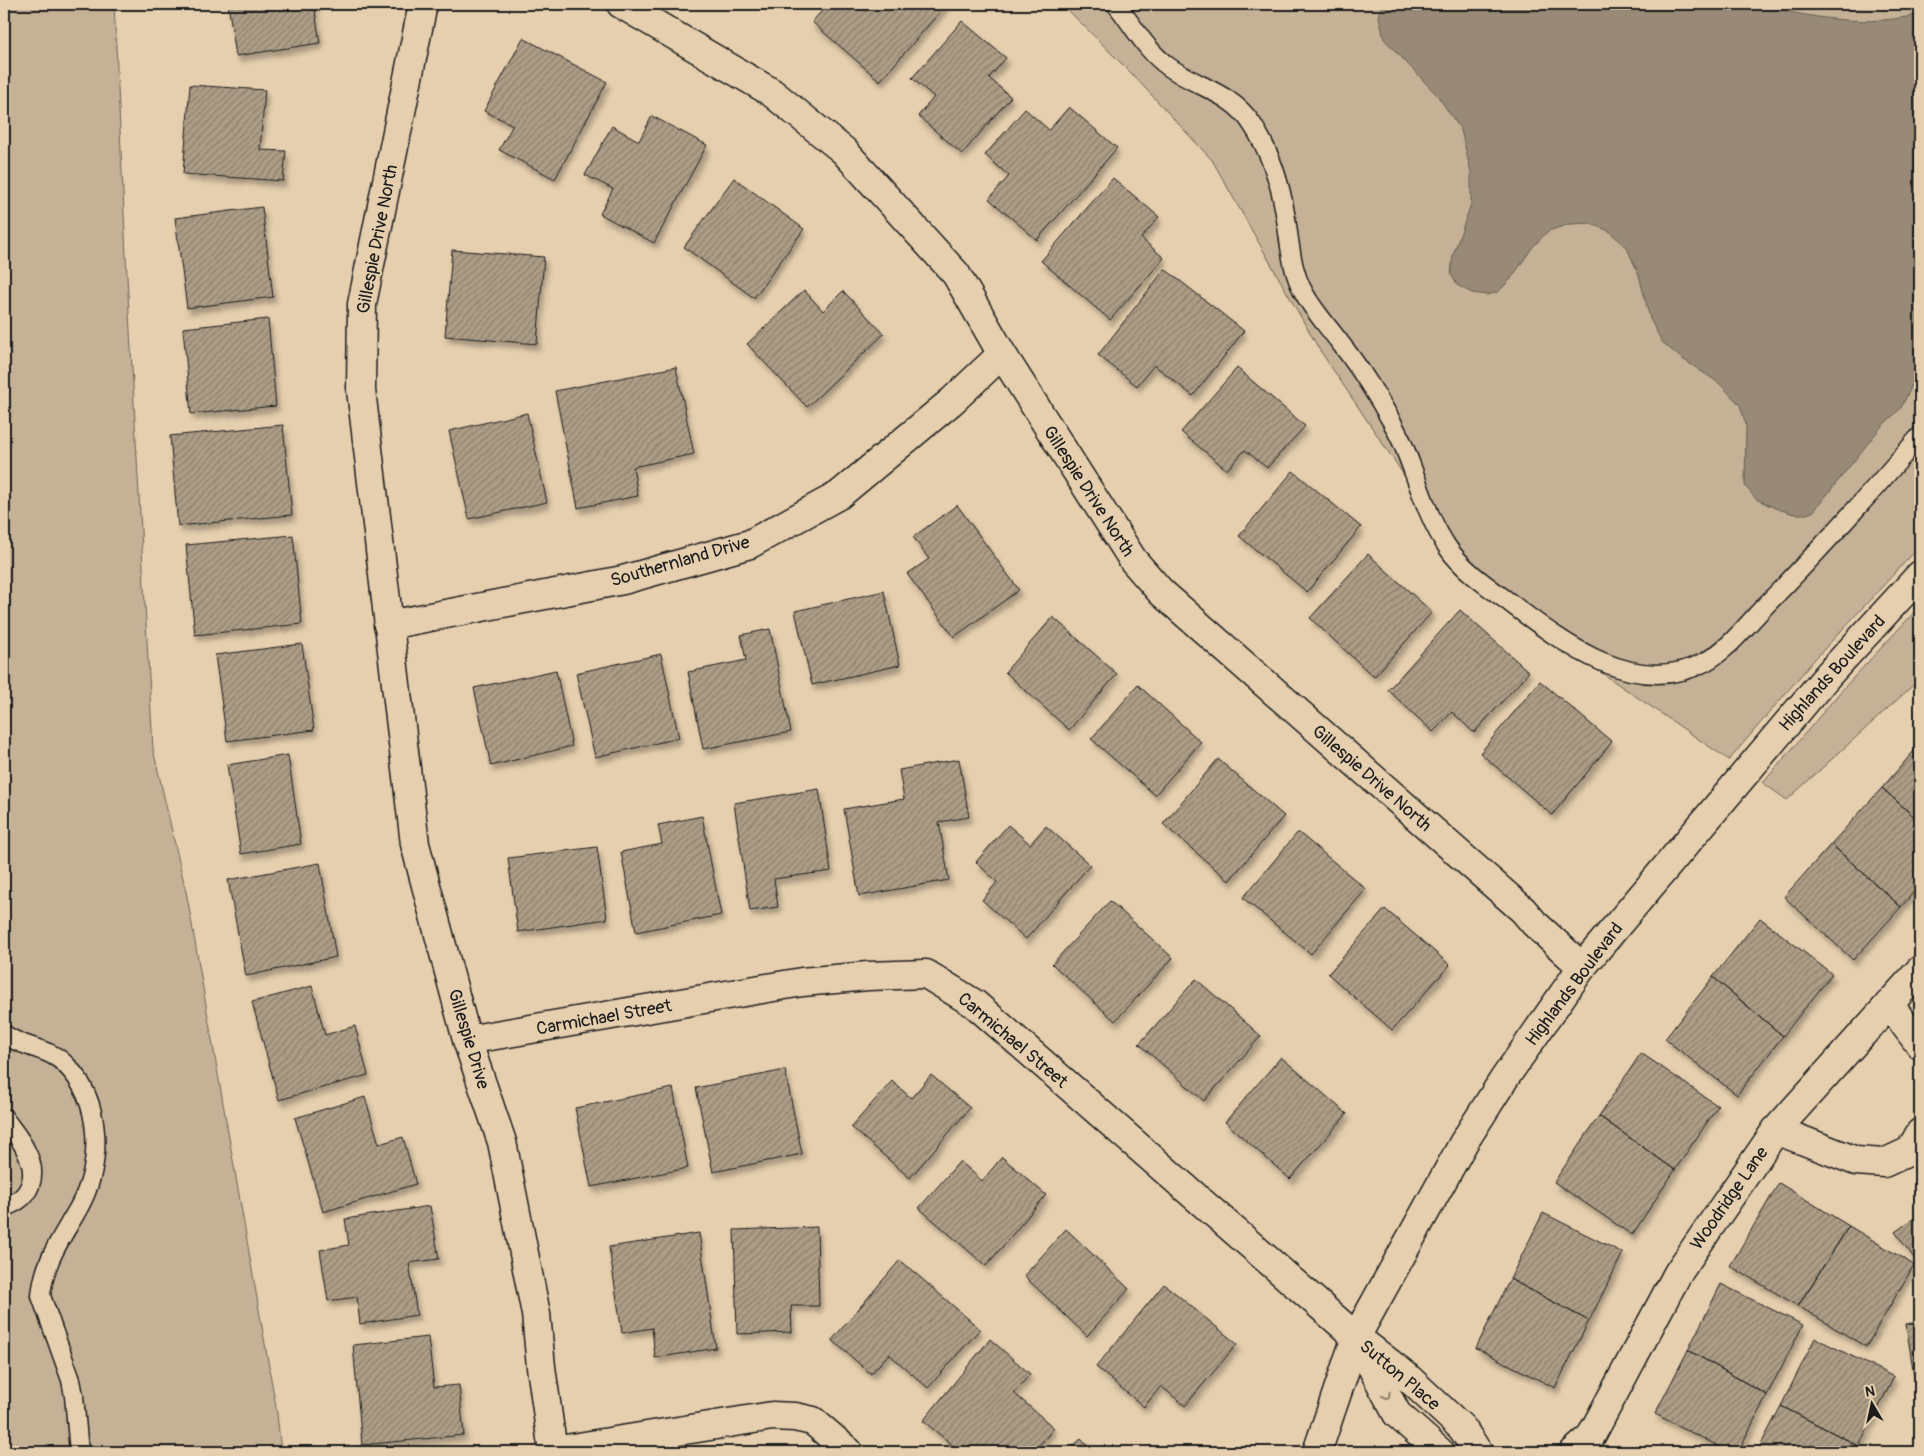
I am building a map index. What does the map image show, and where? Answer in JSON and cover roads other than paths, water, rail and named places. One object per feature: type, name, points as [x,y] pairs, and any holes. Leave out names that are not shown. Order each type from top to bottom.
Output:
[{"type":"street","name":"Gillespie Drive North","points":[[388,625],[362,390],[362,304],[423,4]]},
{"type":"street","name":"Gillespie Drive North","points":[[622,4],[771,92],[844,151],[956,274],[1002,354],[1133,560],[1160,592],[1523,910],[1534,923],[1582,967]]},
{"type":"street","name":"Southernland Drive","points":[[388,625],[623,580],[750,544],[839,495],[952,401],[1002,354]]},
{"type":"street","name":"Highlands Boulevard","points":[[1317,1452],[1356,1337],[1464,1142],[1504,1079],[1582,967],[1828,675],[1920,575]]},
{"type":"street","name":"Gillespie Drive","points":[[388,625],[415,844],[467,1040],[502,1142],[536,1314],[541,1367],[553,1451]]},
{"type":"street","name":"Woodridge Lane","points":[[1574,1452],[1590,1438],[1678,1273],[1776,1130],[1920,970]]},
{"type":"street","name":"Carmichael Street","points":[[467,1040],[802,982],[868,976],[926,974],[975,1004],[1356,1337]]},
{"type":"street","points":[[1889,1004],[1920,1045]]},
{"type":"street","points":[[1776,1130],[1856,1161],[1884,1163],[1910,1151],[1920,1133]]},
{"type":"street","name":"Sutton Place","points":[[1356,1337],[1397,1414],[1440,1452]]},
{"type":"street","name":"Sutton Place","points":[[1356,1337],[1406,1375],[1462,1428],[1478,1452]]},
{"type":"street","points":[[553,1451],[772,1416],[795,1417],[813,1421],[849,1452]]},
{"type":"lane","points":[[1116,4],[1137,34],[1166,66],[1220,93],[1250,121],[1262,141],[1274,168],[1285,209],[1291,258],[1304,293],[1363,373],[1391,420],[1426,503],[1446,545],[1458,562],[1536,622],[1588,656],[1614,667],[1652,674],[1686,670],[1719,654],[1842,525],[1920,436]]},
{"type":"lane","points":[[4,1034],[36,1049],[52,1053],[65,1064],[79,1081],[88,1099],[94,1123],[96,1145],[94,1164],[88,1184],[79,1208],[61,1236],[47,1266],[41,1296],[49,1323],[71,1380],[79,1452]]},
{"type":"lane","points":[[4,1118],[27,1151],[32,1179],[29,1190],[23,1198],[4,1207]]}]
